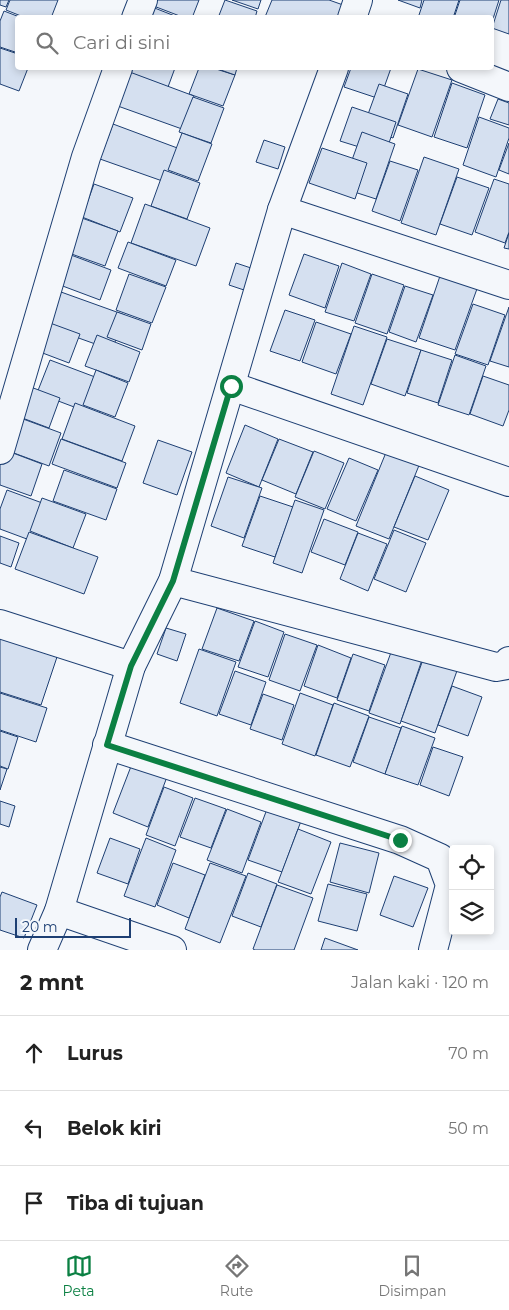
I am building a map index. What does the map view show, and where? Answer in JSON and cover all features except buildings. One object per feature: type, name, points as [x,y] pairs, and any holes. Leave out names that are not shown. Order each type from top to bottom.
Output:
[{"type":"street","points":[[137,15],[143,0]]},
{"type":"street","points":[[353,15],[358,0]]},
{"type":"street","points":[[0,450],[86,157],[117,70]]},
{"type":"street","points":[[42,950],[59,911],[131,666],[173,581],[282,210],[333,70]]},
{"type":"street","points":[[465,70],[509,87]]},
{"type":"street","points":[[282,210],[509,285]]},
{"type":"street","points":[[231,386],[509,482]]},
{"type":"street","points":[[173,581],[496,667],[506,665],[509,661]]},
{"type":"street","points":[[0,624],[131,666]]},
{"type":"street","points":[[107,745],[400,840],[440,858],[450,886],[433,950]]},
{"type":"street","points":[[59,911],[172,950]]},
{"type":"route","points":[[231,386],[173,581],[131,666],[107,745],[400,840]]}]
